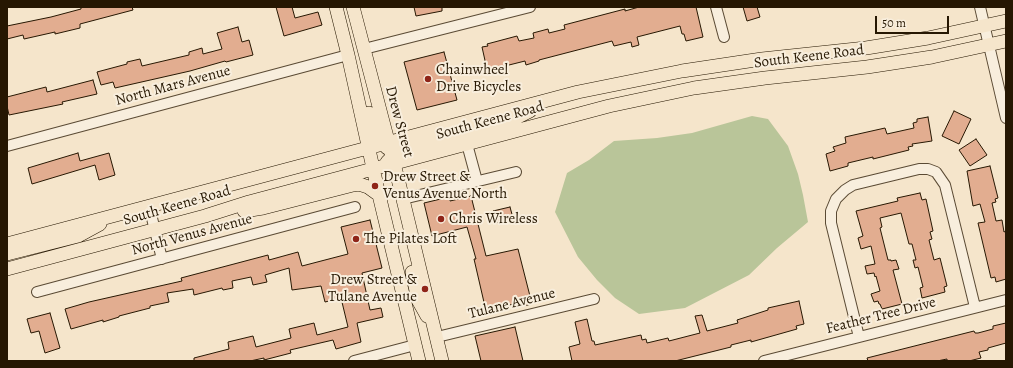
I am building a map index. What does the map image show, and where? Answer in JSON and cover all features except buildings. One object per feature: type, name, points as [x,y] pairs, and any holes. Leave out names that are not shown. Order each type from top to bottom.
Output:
[{"type":"main road","name":"Drew Street","points":[[336,7],[348,55],[381,155],[403,199],[442,361]]},
{"type":"main road","name":"Drew Street","points":[[353,7],[382,118],[379,195],[420,361]]},
{"type":"main road","name":"South Keene Road","points":[[7,269],[205,216],[381,155],[578,92],[682,71],[762,59],[866,48],[928,38],[985,27],[1006,21]]},
{"type":"main road","points":[[340,22],[354,53],[372,125],[392,190],[418,300],[437,337]]},
{"type":"main road","name":"South Keene Road","points":[[7,244],[353,152],[414,158],[609,106],[694,88],[765,78],[867,67],[932,57],[1006,41]]},
{"type":"main road","points":[[205,216],[263,208],[353,184],[368,187],[379,195]]},
{"type":"main road","points":[[7,254],[78,236],[119,214]]},
{"type":"street","points":[[364,49],[530,7]]},
{"type":"street","points":[[716,7],[724,37]]},
{"type":"street","points":[[980,7],[1006,118]]},
{"type":"street","name":"North Mars Avenue","points":[[7,146],[348,55]]},
{"type":"street","points":[[467,144],[477,181]]},
{"type":"street","points":[[859,337],[831,223],[831,211],[836,199],[845,190],[853,185],[919,169],[928,169],[936,172],[945,185],[975,307]]},
{"type":"street","points":[[403,199],[516,172]]},
{"type":"street","points":[[149,206],[162,259]]},
{"type":"street","name":"North Venus Avenue","points":[[38,292],[355,207]]},
{"type":"street","name":"Tulane Avenue","points":[[437,337],[594,299]]},
{"type":"street","name":"Feather Tree Drive","points":[[764,361],[1006,300]]},
{"type":"street","points":[[354,361],[415,345]]},
{"type":"green space","points":[[752,116],[768,119],[788,146],[798,174],[808,222],[777,248],[749,275],[685,308],[639,314],[615,298],[597,280],[578,257],[555,212],[567,173],[589,160],[614,141],[657,138],[692,133]]},
{"type":"place","name":"Chainwheel Drive Bicycles","points":[[428,79]]},
{"type":"place","name":"Drew Street & Venus Avenue North","points":[[375,186]]},
{"type":"place","name":"Chris Wireless","points":[[441,219]]},
{"type":"place","name":"The Pilates Loft","points":[[356,239]]},
{"type":"place","name":"Drew Street & Tulane Avenue","points":[[425,289]]}]
